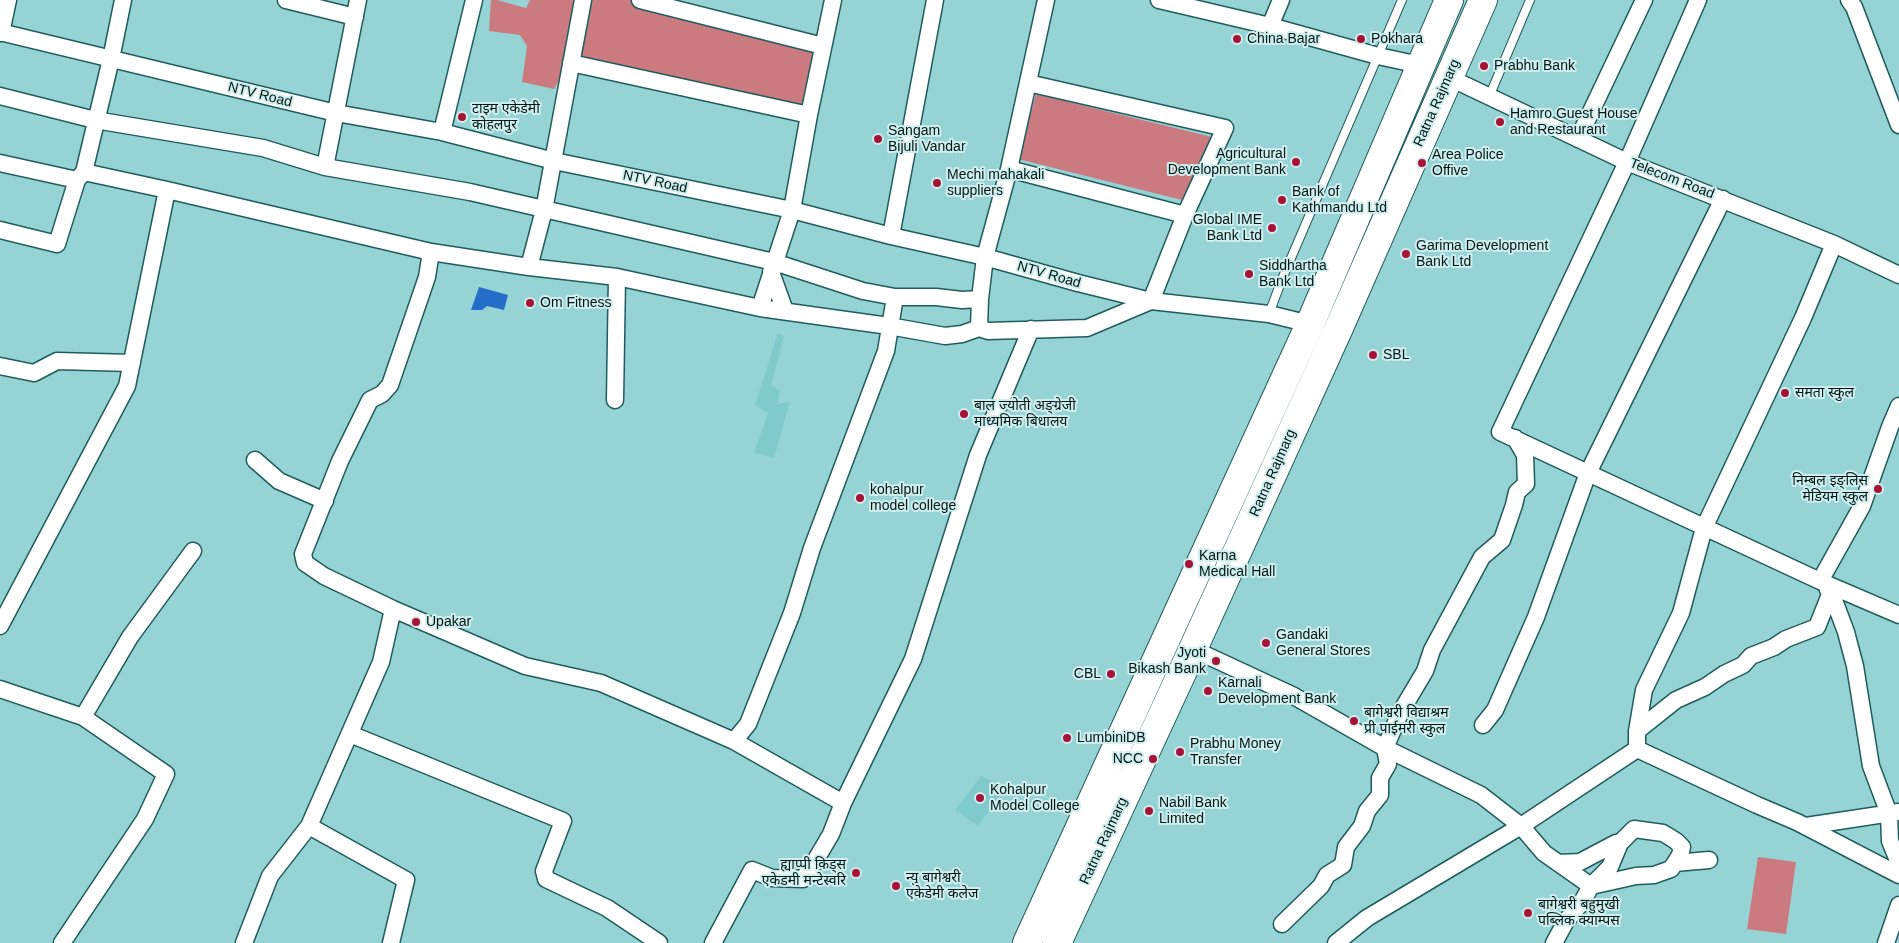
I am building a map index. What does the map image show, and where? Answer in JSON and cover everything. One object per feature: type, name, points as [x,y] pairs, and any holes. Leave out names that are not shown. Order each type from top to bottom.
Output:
[{"type":"highway","name":"Ratna Rajmarg","points":[[1026,943],[1310,324],[1449,0]]},
{"type":"highway","name":"Ratna Rajmarg","points":[[1057,943],[1338,330],[1483,0]]},
{"type":"street","points":[[0,33],[8,0]]},
{"type":"street","points":[[0,230],[57,244],[80,176],[111,59],[123,0]]},
{"type":"street","points":[[286,0],[355,17]]},
{"type":"street","points":[[325,167],[358,0]]},
{"type":"street","points":[[442,132],[474,0]]},
{"type":"street","points":[[529,267],[544,210],[554,161],[583,0]]},
{"type":"street","points":[[640,0],[823,46]]},
{"type":"street","points":[[760,308],[792,210],[809,115],[833,0]]},
{"type":"street","points":[[891,236],[935,0]]},
{"type":"street","points":[[979,328],[980,300],[986,257],[1009,169],[1046,0]]},
{"type":"street","points":[[1158,0],[1270,26],[1378,56],[1420,64]]},
{"type":"street","points":[[1270,26],[1280,0]]},
{"type":"street","points":[[1578,139],[1644,0]]},
{"type":"street","points":[[1698,0],[1627,162],[1500,432],[1825,587],[1899,615]]},
{"type":"street","points":[[1849,0],[1854,7],[1899,125]]},
{"type":"street","name":"NTV Road","points":[[0,33],[336,113],[442,132],[554,161],[792,210],[891,236],[986,257],[1151,301],[1269,314],[1310,324]]},
{"type":"street","points":[[571,62],[809,115]]},
{"type":"street","name":"Telecom Road","points":[[1448,77],[1627,162],[1834,244],[1899,275]]},
{"type":"street","points":[[0,163],[167,190],[431,252],[529,267],[617,277],[760,308],[890,326],[946,336],[962,334],[979,328],[988,331],[1087,328],[1151,301],[1185,215],[1225,128],[1028,83]]},
{"type":"street","points":[[0,96],[95,120],[263,148],[325,167],[441,186],[544,210],[863,291],[895,296],[980,300]]},
{"type":"street","points":[[1009,169],[1185,215]]},
{"type":"street","points":[[0,626],[127,386],[167,190]]},
{"type":"street","points":[[1483,726],[1494,710],[1536,617],[1588,474],[1723,199]]},
{"type":"street","points":[[1637,749],[1637,731],[1644,690],[1682,613],[1704,528],[1803,318],[1834,244]]},
{"type":"street","points":[[431,252],[428,277],[390,385],[382,394],[370,400],[340,461],[303,554],[306,563],[324,576],[393,609],[524,666],[601,683],[734,741],[843,803]]},
{"type":"street","points":[[773,267],[785,311]]},
{"type":"street","points":[[615,400],[617,277]]},
{"type":"street","points":[[734,741],[748,724],[792,613],[812,548],[886,350],[895,296]]},
{"type":"street","points":[[713,943],[752,870],[772,878],[803,879],[831,834],[843,803],[913,658],[978,456],[1031,329]]},
{"type":"street","points":[[0,366],[34,372],[57,361],[132,363]]},
{"type":"street","points":[[1637,731],[1676,700],[1705,688],[1724,674],[1743,665],[1752,656],[1774,647],[1786,639],[1817,628],[1825,587],[1894,430],[1899,406]]},
{"type":"street","points":[[1282,924],[1321,886],[1327,875],[1343,865],[1346,847],[1362,826],[1367,811],[1380,795],[1380,778],[1388,764],[1384,748],[1400,713],[1425,671],[1432,650],[1452,610],[1462,596],[1482,557],[1502,540],[1517,492],[1526,484],[1525,455],[1515,438]]},
{"type":"street","points":[[255,460],[279,481],[325,501]]},
{"type":"street","points":[[83,717],[130,637],[193,551]]},
{"type":"street","points":[[1825,587],[1846,632],[1855,666],[1871,766],[1894,813],[1890,841],[1899,862]]},
{"type":"street","points":[[244,943],[270,876],[309,826],[381,662],[393,609]]},
{"type":"street","points":[[1193,649],[1292,695],[1384,748],[1481,795],[1521,826],[1544,853],[1591,886],[1636,876],[1654,875],[1670,869],[1680,855],[1682,847],[1663,833],[1634,829],[1620,843],[1610,867],[1591,886],[1582,902],[1566,921],[1554,943]]},
{"type":"street","points":[[0,689],[83,717],[166,774],[145,820],[62,943]]},
{"type":"street","points":[[350,734],[563,821],[544,871],[546,879],[607,908],[659,943]]},
{"type":"street","points":[[1637,749],[1806,826],[1899,875]]},
{"type":"street","points":[[1336,943],[1368,918],[1521,826],[1637,749]]},
{"type":"street","points":[[1806,826],[1894,813]]},
{"type":"street","points":[[309,826],[406,880],[391,943]]},
{"type":"street","points":[[1558,863],[1580,862],[1616,843],[1620,843]]},
{"type":"street","points":[[1675,863],[1709,860]]},
{"type":"street","points":[[1886,943],[1899,905]]},
{"type":"lane","points":[[1269,314],[1282,279],[1402,0]]},
{"type":"lane","points":[[1489,97],[1530,0]]},
{"type":"shaded area","points":[[491,0],[526,8],[530,0],[581,0],[565,70],[554,89],[522,82],[527,46],[520,35],[489,31]]},
{"type":"shaded area","points":[[588,0],[630,0],[819,48],[807,111],[576,63]]},
{"type":"shaded area","points":[[1036,94],[1212,137],[1182,200],[1018,159]]},
{"type":"shaded area","points":[[778,333],[784,336],[771,386],[780,390],[777,404],[790,402],[774,458],[754,453],[768,413],[755,405]]},
{"type":"shaded area","name":"Kohalpur Model College","points":[[981,776],[1005,787],[978,826],[955,810]]},
{"type":"shaded area","points":[[1758,857],[1796,862],[1786,934],[1747,929]]},
{"type":"water","points":[[479,287],[508,295],[504,310],[487,306],[482,310],[471,310]]},
{"type":"place","name":"China Bajar","points":[[1237,39]]},
{"type":"place","name":"Pokhara","points":[[1361,39]]},
{"type":"place","name":"Prabhu Bank","points":[[1484,66]]},
{"type":"place","name":"टाइम एकेडेमी कोहलपुर","points":[[462,117]]},
{"type":"place","name":"Hamro Guest House and Restaurant","points":[[1500,122]]},
{"type":"place","name":"Sangam Bijuli Vandar","points":[[878,139]]},
{"type":"place","name":"Agricultural Development Bank","points":[[1296,162]]},
{"type":"place","name":"Area Police Offive","points":[[1422,163]]},
{"type":"place","name":"Mechi mahakali suppliers","points":[[937,183]]},
{"type":"place","name":"Bank of Kathmandu Ltd","points":[[1282,200]]},
{"type":"place","name":"Global IME Bank Ltd","points":[[1272,228]]},
{"type":"place","name":"Garima Development Bank Ltd","points":[[1406,254]]},
{"type":"place","name":"Siddhartha Bank Ltd","points":[[1249,274]]},
{"type":"place","name":"Om Fitness","points":[[530,303]]},
{"type":"place","name":"SBL","points":[[1373,355]]},
{"type":"place","name":"समता स्कुल","points":[[1785,393]]},
{"type":"place","name":"बाल ज्योती अङ्ग्रेजी माध्यमिक बिधालय","points":[[964,414]]},
{"type":"place","name":"निम्बल इङ्लिस मेडियम स्कुल","points":[[1878,489]]},
{"type":"place","name":"kohalpur model college","points":[[860,498]]},
{"type":"place","name":"Karna Medical Hall","points":[[1189,564]]},
{"type":"place","name":"Upakar","points":[[416,622]]},
{"type":"place","name":"Gandaki General Stores","points":[[1266,643]]},
{"type":"place","name":"Jyoti Bikash Bank","points":[[1216,661]]},
{"type":"place","name":"CBL","points":[[1111,674]]},
{"type":"place","name":"Karnali Development Bank","points":[[1208,691]]},
{"type":"place","name":"बागेश्वरी विद्याश्रम प्री पाईमरी स्कुल","points":[[1354,721]]},
{"type":"place","name":"LumbiniDB","points":[[1067,738]]},
{"type":"place","name":"Prabhu Money Transfer","points":[[1180,752]]},
{"type":"place","name":"NCC","points":[[1153,759]]},
{"type":"place","name":"Kohalpur Model College","points":[[980,798]]},
{"type":"place","name":"Nabil Bank Limited","points":[[1149,811]]},
{"type":"place","name":"ह्याप्पी किड्स एकेडमी मन्टेस्वरि","points":[[856,873]]},
{"type":"place","name":"न्यु बागेश्वरी एकेडेमी कलेज","points":[[896,886]]},
{"type":"place","name":"बागेश्वरी बहुमुखी पब्लिक क्याम्पस","points":[[1528,913]]}]
